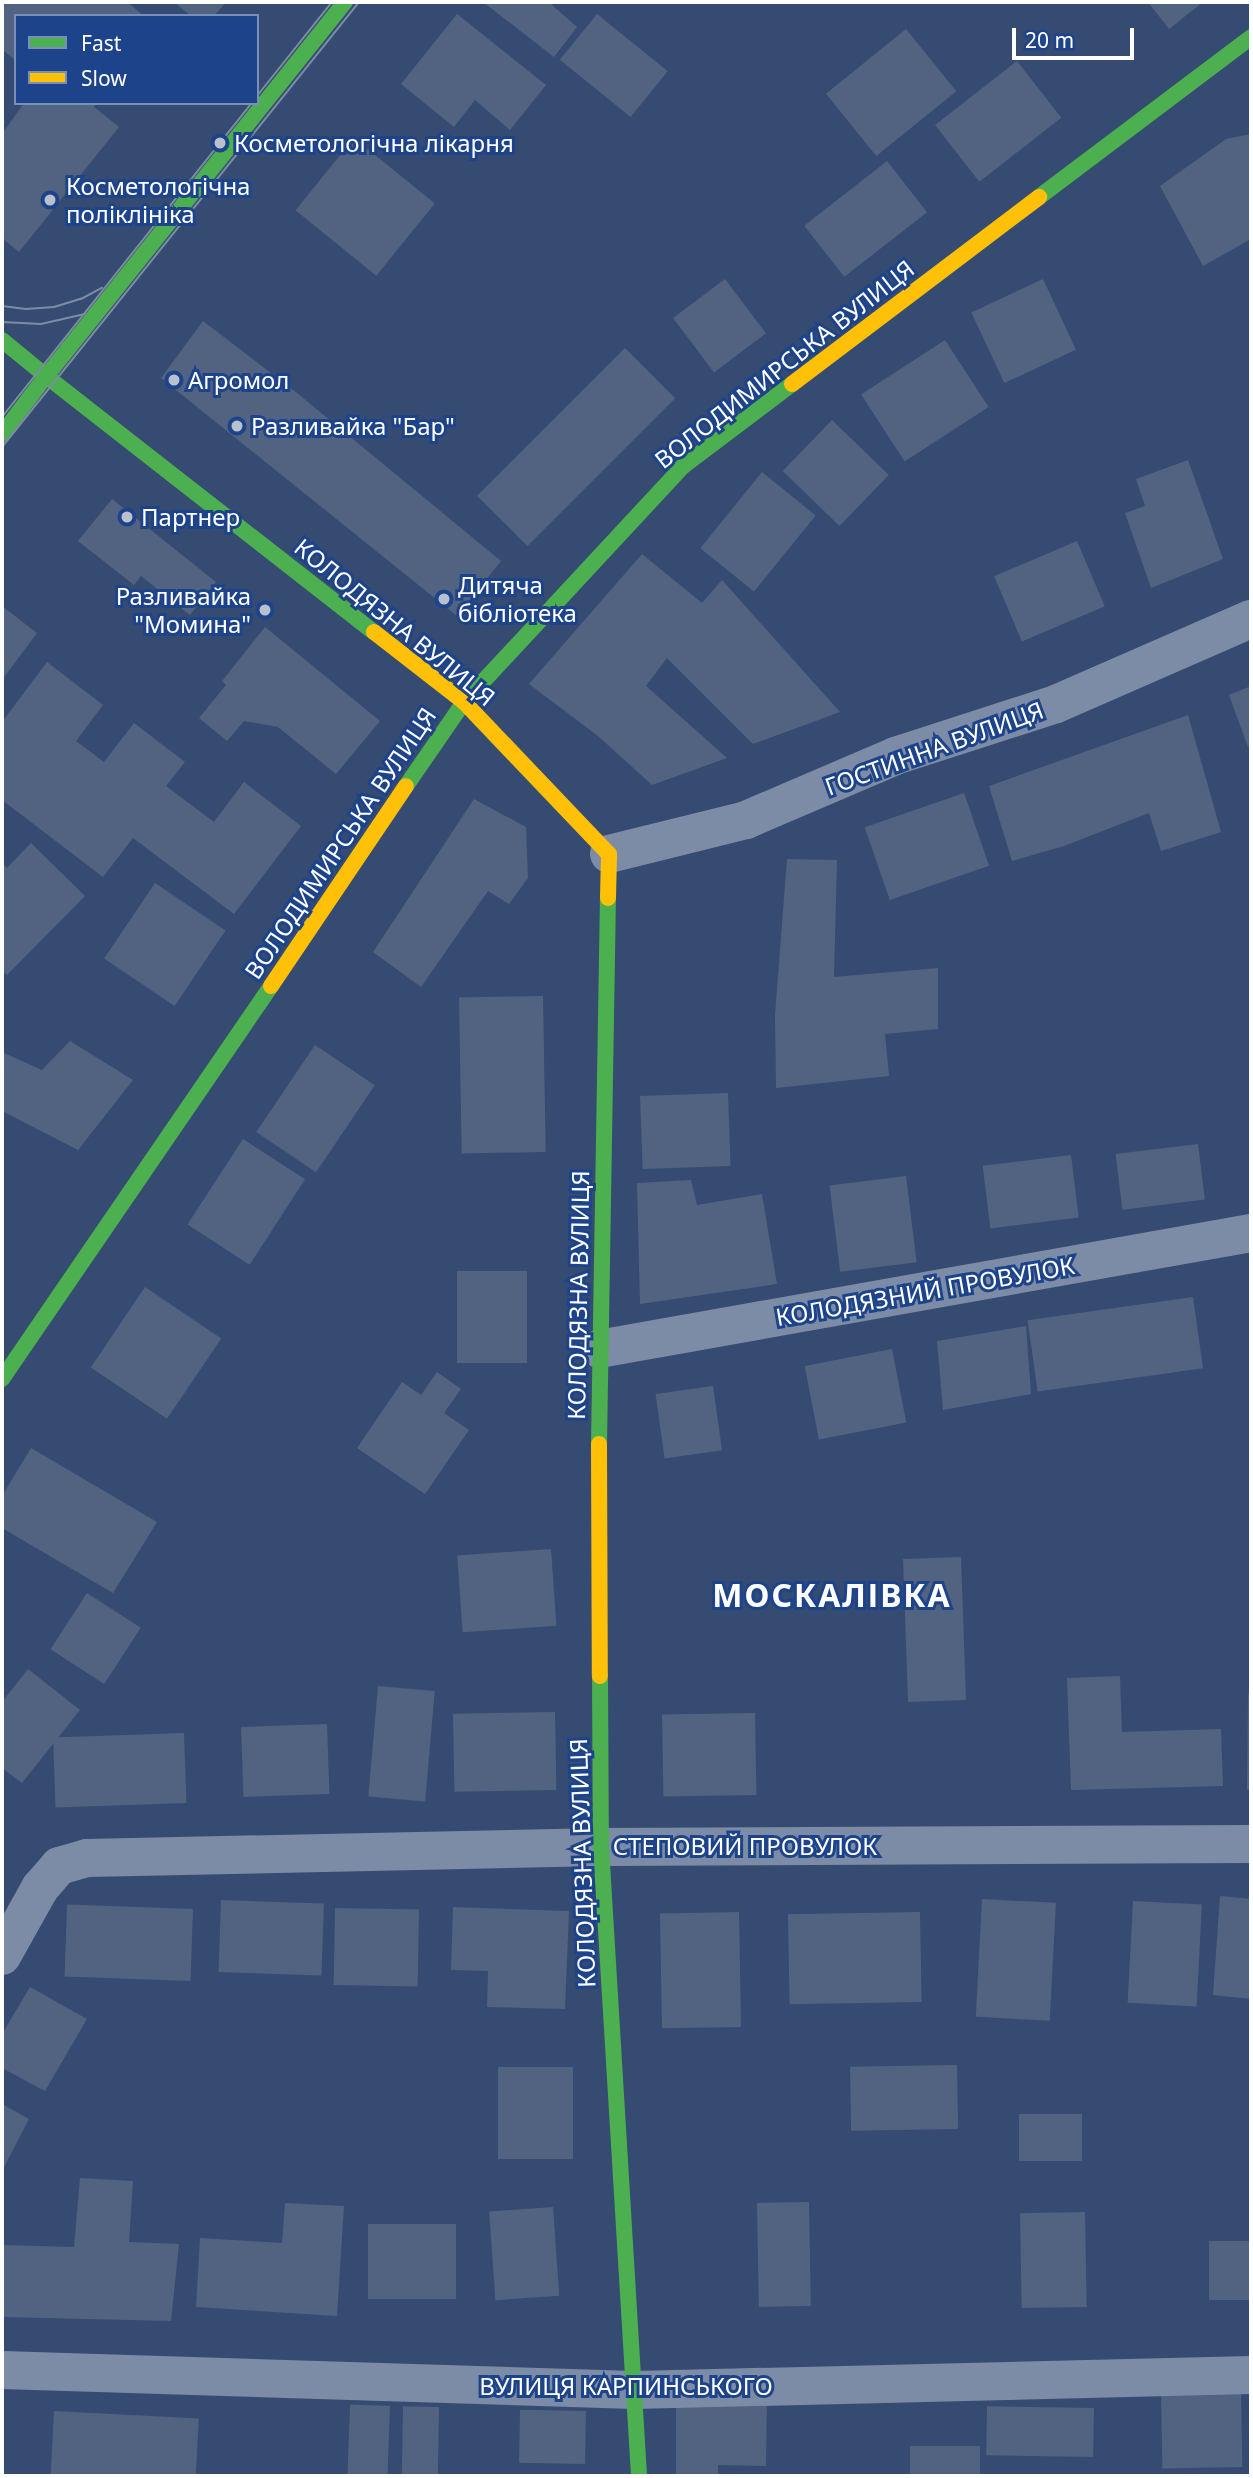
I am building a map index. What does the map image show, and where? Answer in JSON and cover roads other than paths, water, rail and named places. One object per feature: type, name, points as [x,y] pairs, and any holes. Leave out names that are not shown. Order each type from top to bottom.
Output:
[{"type":"street","points":[[2,433],[345,2]]},
{"type":"street","name":"ВОЛОДИМИРСЬКА ВУЛИЦЯ","points":[[2,1379],[464,702],[682,467],[1251,37]]},
{"type":"street","name":"КОЛОДЯЗНА ВУЛИЦЯ","points":[[2,340],[464,702],[609,854],[599,1349],[601,1847],[639,2476]]},
{"type":"street","name":"ГОСТИННА ВУЛИЦЯ","points":[[609,854],[746,820],[895,756],[1056,704],[1251,619]]},
{"type":"street","name":"КОЛОДЯЗНИЙ ПРОВУЛОК","points":[[599,1349],[1251,1233]]},
{"type":"street","name":"СТЕПОВИЙ ПРОВУЛОК","points":[[2,1956],[40,1888],[59,1866],[87,1858],[601,1847],[1251,1844]]},
{"type":"street","name":"ВУЛИЦЯ КАРПИНСЬКОГО","points":[[2,2370],[634,2390],[1251,2375]]},
{"type":"tram line","points":[[259,93],[332,2]]},
{"type":"tram line","points":[[2,447],[359,2]]},
{"type":"tram line","points":[[2,417],[250,105]]},
{"type":"tram line","points":[[2,306],[26,309],[54,307],[81,299],[102,288]]},
{"type":"tram line","points":[[2,322],[41,324],[85,314]]},
{"type":"place","name":"Косметологічна лікарня","points":[[220,143]]},
{"type":"place","name":"Косметологічна поліклініка","points":[[50,200]]},
{"type":"place","name":"Агромол","points":[[174,380]]},
{"type":"place","name":"Разливайка \"Бар\"","points":[[237,426]]},
{"type":"place","name":"Партнер","points":[[127,517]]},
{"type":"place","name":"Дитяча бібліотека","points":[[444,599]]},
{"type":"place","name":"Разливайка \"Момина\"","points":[[265,610]]},
{"type":"district","name":"МОСКАЛІВКА","points":[[832,1595]]}]
